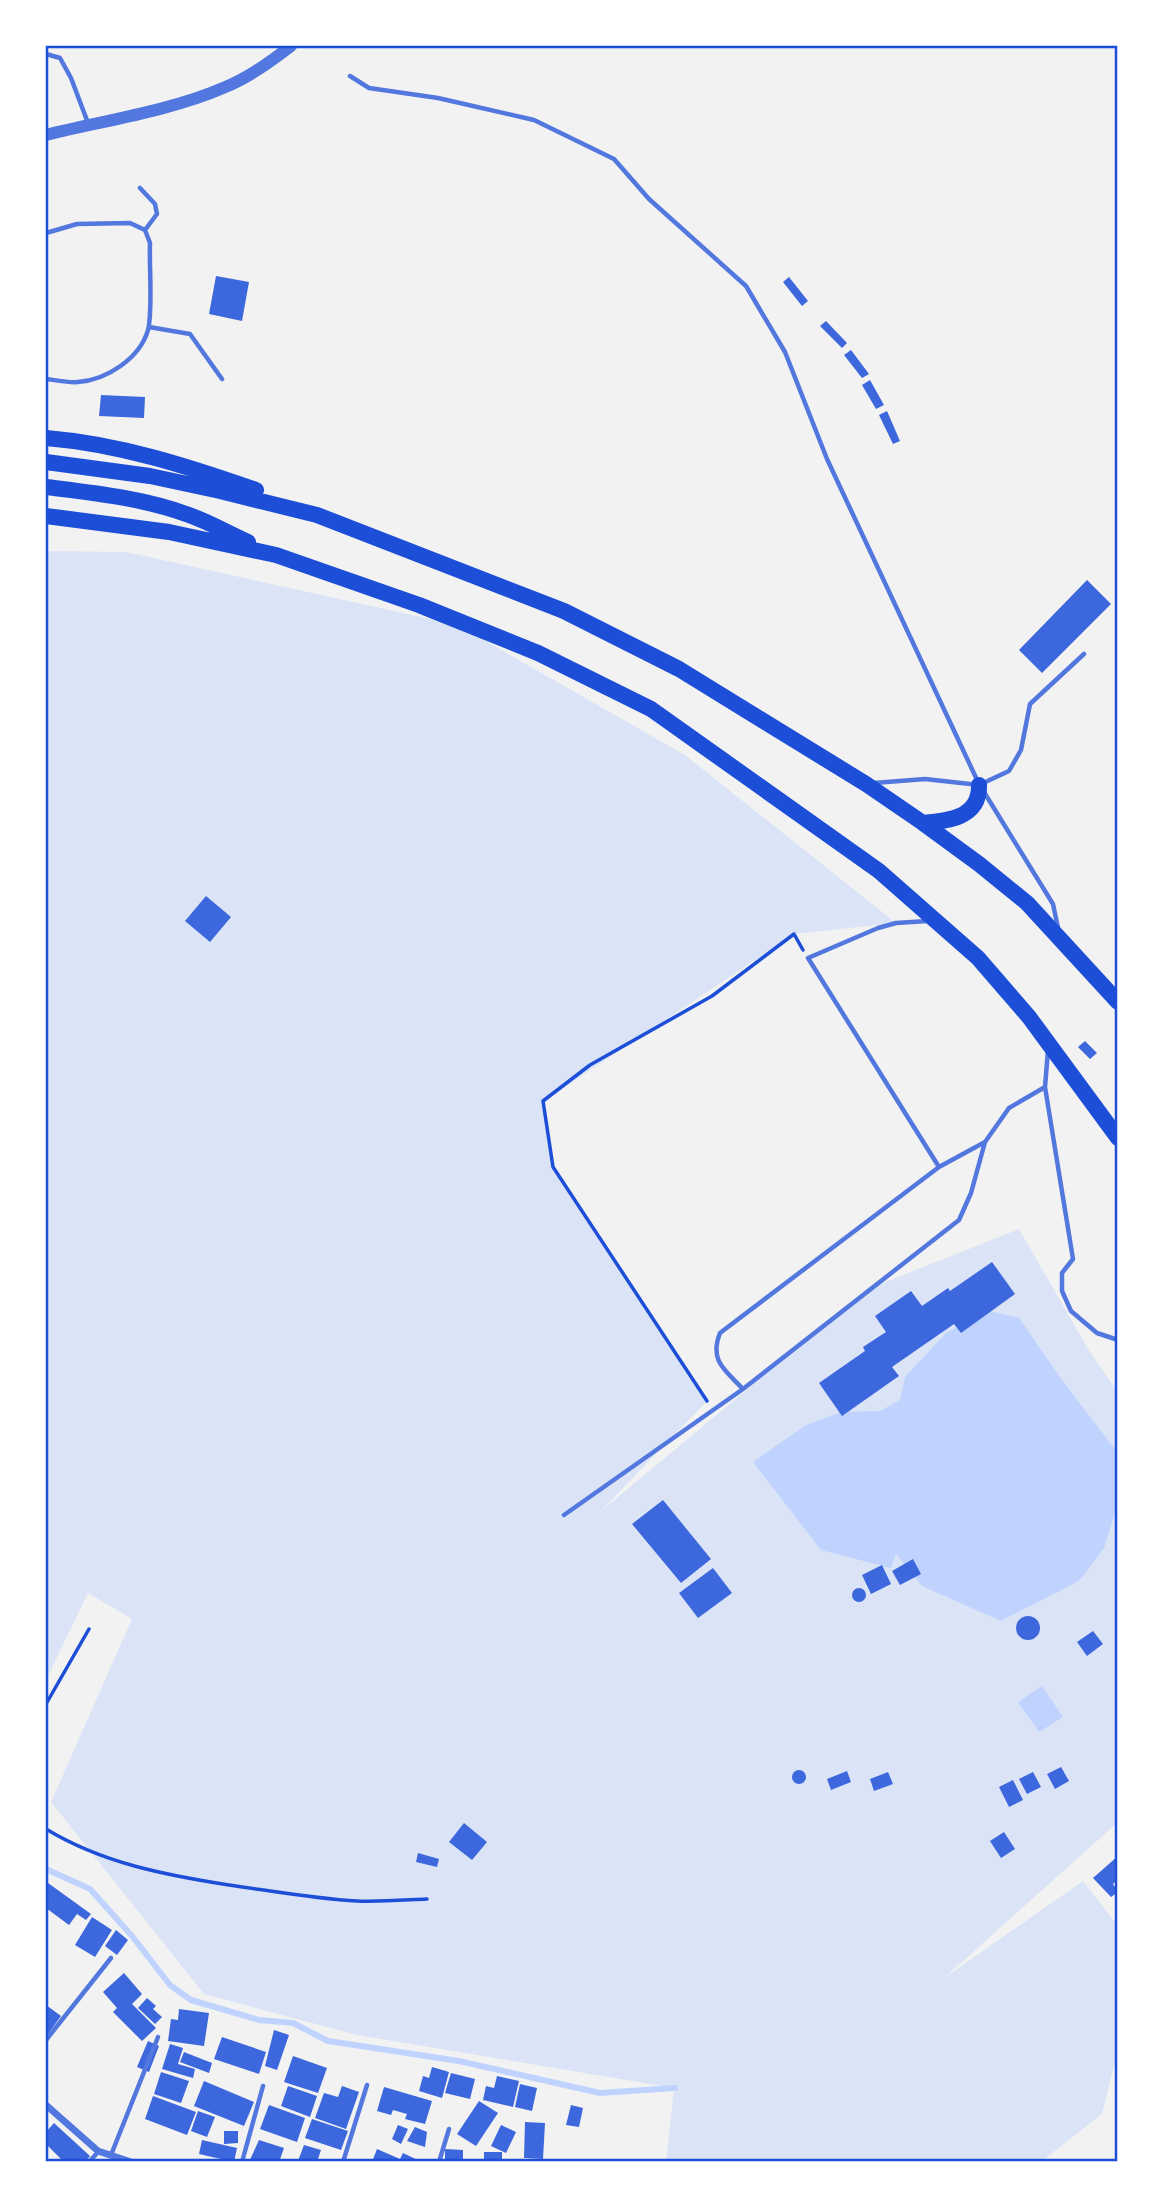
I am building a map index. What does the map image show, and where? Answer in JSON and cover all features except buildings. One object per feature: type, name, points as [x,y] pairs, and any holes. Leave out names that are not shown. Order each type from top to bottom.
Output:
[{"type":"highway","points":[[46,438],[109,447],[186,466],[264,493],[564,611],[679,669],[866,784],[979,864],[1017,895],[1118,1002]]},
{"type":"highway","points":[[50,462],[150,476],[317,515]]},
{"type":"highway","points":[[46,487],[126,498],[189,515],[276,555],[419,605],[538,653],[651,709],[878,870],[978,958],[1049,1043],[1118,1138]]},
{"type":"highway","points":[[46,516],[169,531],[276,555]]},
{"type":"highway","points":[[922,823],[958,818],[976,804],[980,794],[979,785]]},
{"type":"street","points":[[46,135],[175,104],[222,89],[262,68],[291,46]]},
{"type":"street","points":[[46,2105],[98,2151],[131,2161]]},
{"type":"lane","points":[[46,54],[60,58],[71,78],[88,124]]},
{"type":"lane","points":[[350,76],[369,88],[438,98],[534,120],[614,159],[649,199],[746,286],[785,352],[827,459],[979,785],[1053,904],[1060,938]]},
{"type":"lane","points":[[140,188],[155,204],[157,215],[145,230]]},
{"type":"lane","points":[[46,233],[77,224],[130,223],[145,230],[150,243],[149,327],[142,347],[103,376],[78,382],[46,379]]},
{"type":"lane","points":[[149,327],[190,334],[222,379]]},
{"type":"lane","points":[[866,784],[925,779],[979,785],[1009,771],[1021,750],[1030,704],[1084,654]]},
{"type":"lane","points":[[935,920],[896,923],[878,928],[808,958],[939,1167]]},
{"type":"lane","points":[[1049,1043],[1045,1087],[1073,1259],[1062,1273],[1062,1291],[1071,1311],[1097,1333],[1118,1340]]},
{"type":"lane","points":[[564,1515],[743,1389],[959,1220],[971,1193],[985,1142],[1009,1108],[1045,1087]]},
{"type":"lane","points":[[743,1389],[718,1362],[716,1344],[720,1333],[939,1167],[985,1142]]},
{"type":"lane","points":[[46,2040],[111,1958]]},
{"type":"lane","points":[[111,2155],[158,2037]]},
{"type":"lane","points":[[242,2161],[263,2085]]},
{"type":"lane","points":[[343,2161],[367,2085]]},
{"type":"lane","points":[[439,2161],[449,2129]]},
{"type":"lane","points":[[89,2161],[98,2151]]},
{"type":"path","points":[[707,1401],[553,1167],[543,1101],[590,1065],[712,996],[794,934],[808,958]]},
{"type":"path","points":[[46,1704],[89,1629]]},
{"type":"path","points":[[46,1829],[67,1842],[132,1867],[187,1878],[295,1895],[358,1901],[427,1899]]},
{"type":"shaded area","points":[[46,551],[126,552],[458,625],[685,755],[896,923],[794,934],[544,1101],[553,1167],[707,1401],[601,1511],[868,1289],[1019,1229],[1088,1349],[1117,1391],[1117,1823],[944,1978],[1083,1881],[1117,1925],[1117,2053],[1102,2114],[1042,2161],[666,2161],[674,2088],[357,2035],[204,1994],[51,1802],[132,1619],[88,1593],[46,1680]]},
{"type":"water","points":[[990,1311],[1019,1318],[1117,1452],[1117,1506],[1104,1548],[1079,1581],[1001,1621],[922,1586],[896,1554],[891,1568],[821,1550],[753,1462],[806,1425],[841,1412],[880,1411],[900,1400],[905,1377],[946,1333]]},
{"type":"water","points":[[1042,1686],[1063,1717],[1039,1732],[1018,1702]]},
{"type":"waterway","points":[[46,1869],[90,1889],[132,1936],[170,1985],[191,2000],[259,2020],[293,2023],[328,2041],[459,2061],[600,2093],[675,2088]]}]
